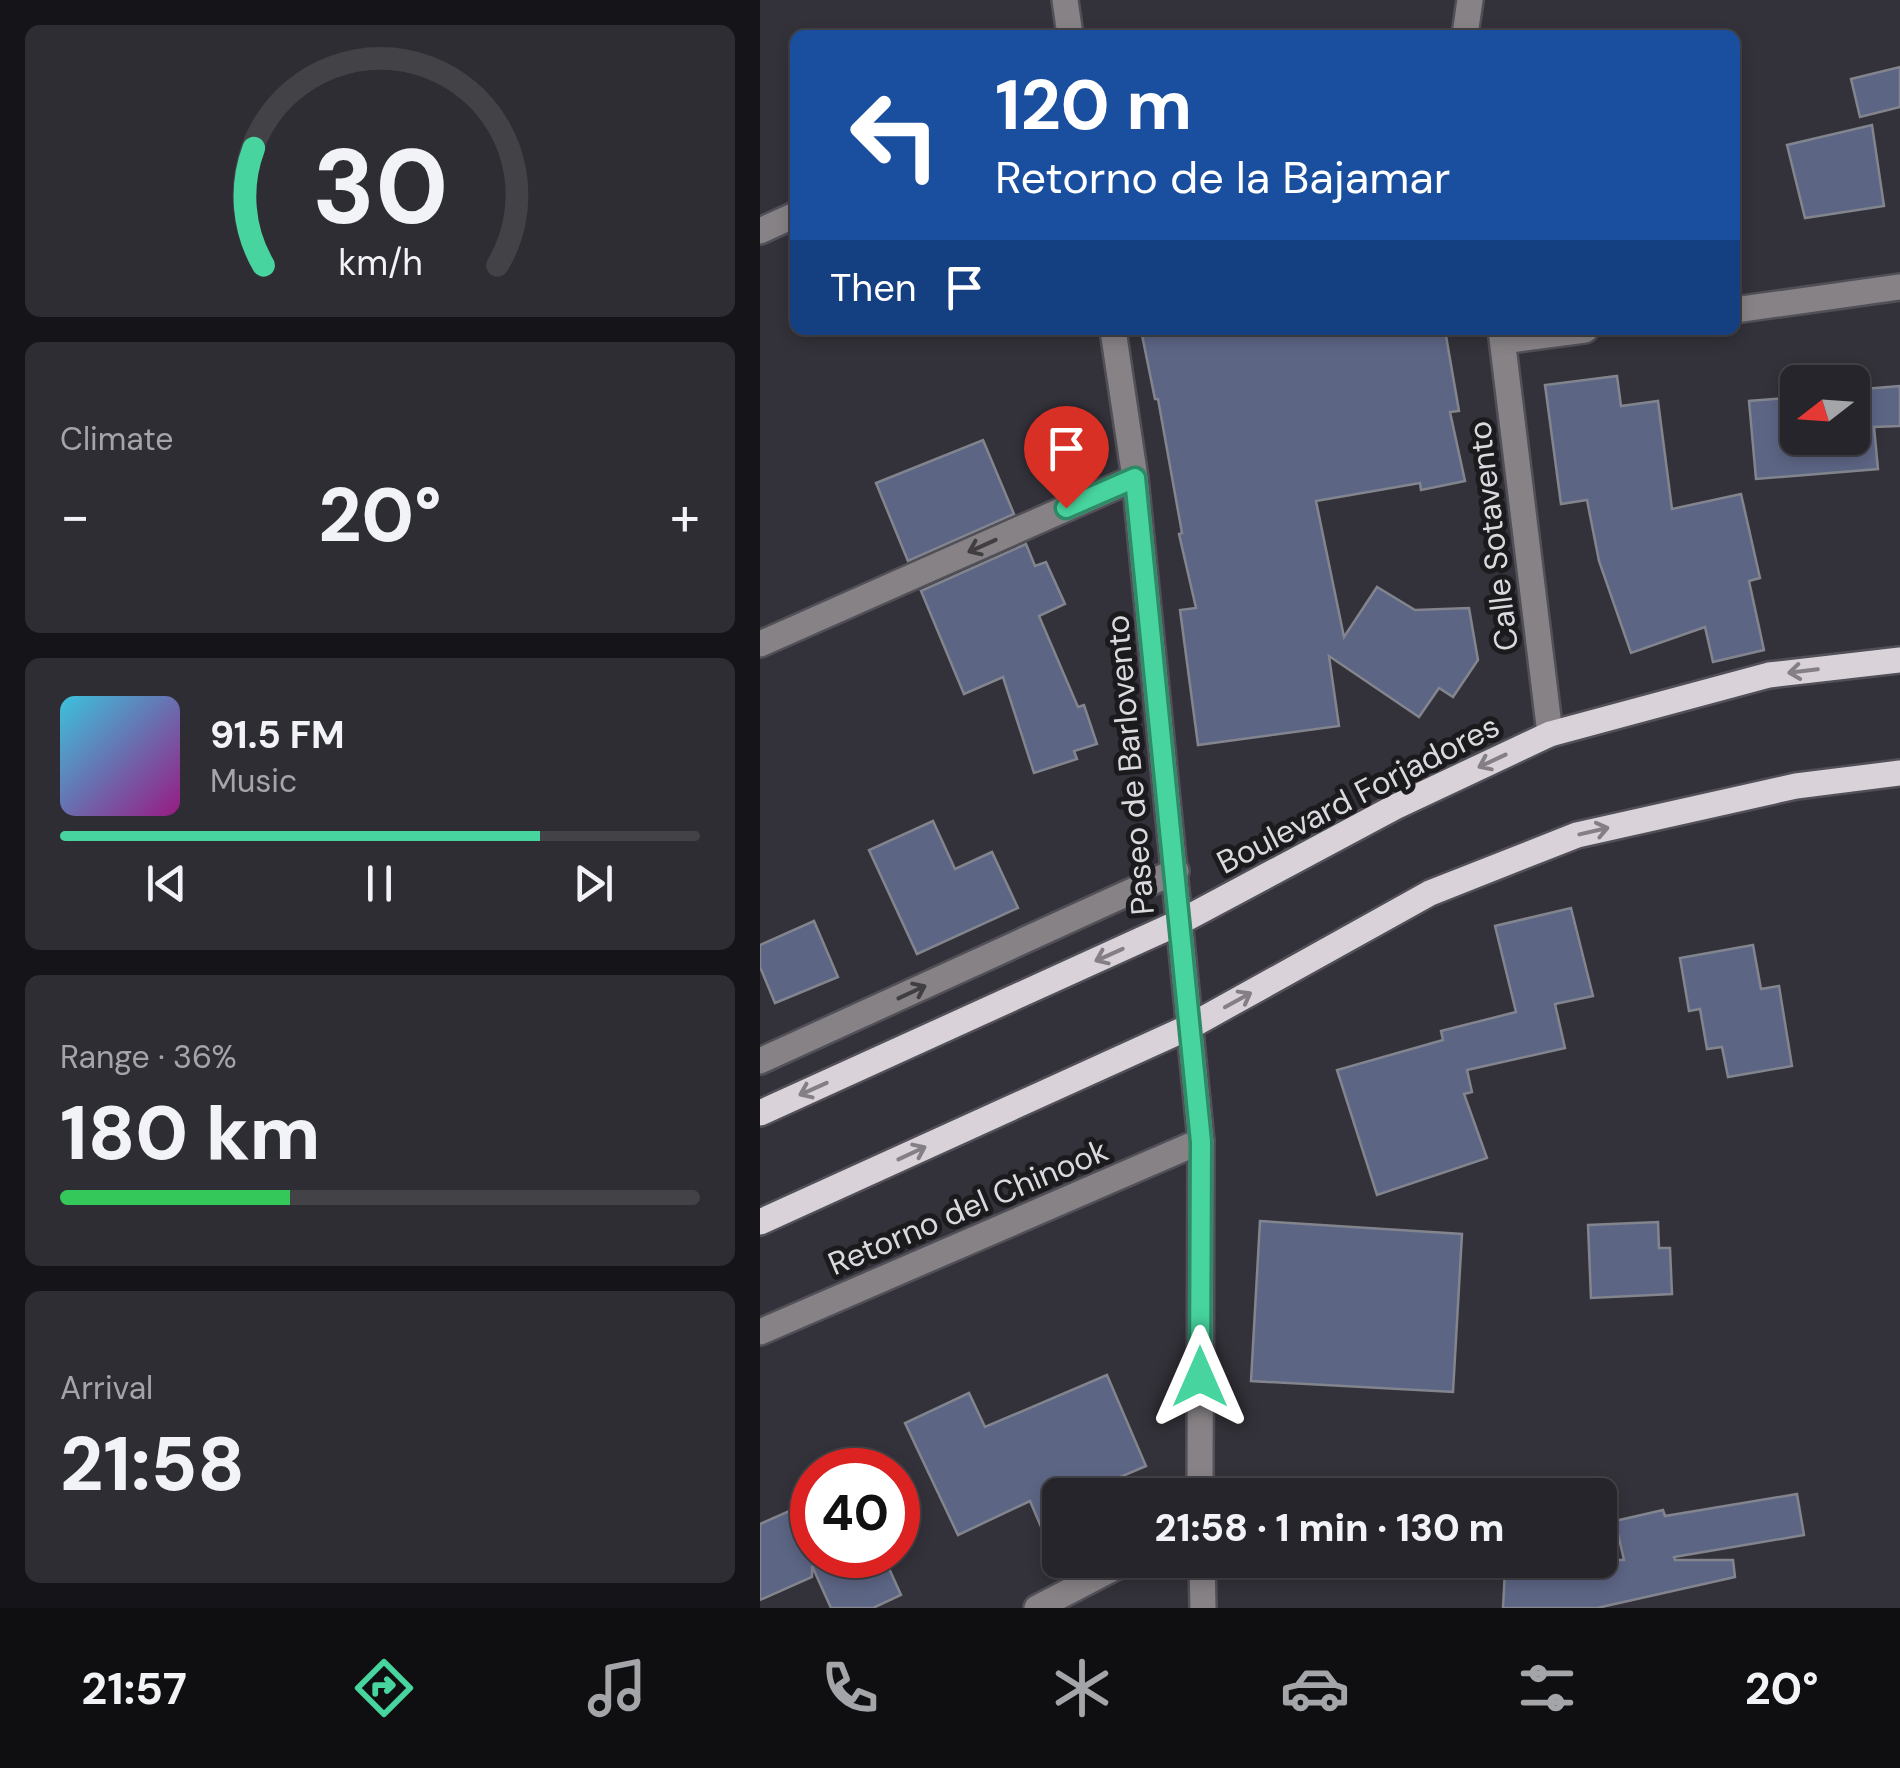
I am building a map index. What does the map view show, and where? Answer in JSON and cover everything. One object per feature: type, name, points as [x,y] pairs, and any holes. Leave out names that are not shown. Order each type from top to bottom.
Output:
[{"type":"main road","name":"Boulevard Forjadores","points":[[760,1113],[1178,923],[1395,807],[1550,734],[1769,675],[1900,660]]},
{"type":"main road","points":[[760,1222],[1189,1027],[1430,893],[1577,835],[1796,786],[1900,773]]},
{"type":"street","points":[[1065,0],[1069,30]]},
{"type":"street","points":[[1466,30],[1470,0]]},
{"type":"street","points":[[760,230],[790,218]]},
{"type":"street","points":[[1740,309],[1900,287]]},
{"type":"street","name":"Paseo de Barlovento","points":[[1115,335],[1135,478],[1201,1142],[1200,1478]]},
{"type":"street","name":"Calle Sotavento","points":[[1502,336],[1550,734]]},
{"type":"street","points":[[760,644],[1135,478]]},
{"type":"street","points":[[760,1062],[1176,871]]},
{"type":"street","name":"Retorno del Chinook","points":[[760,1332],[1201,1142]]},
{"type":"street","points":[[1036,1608],[1094,1578]]},
{"type":"street","points":[[1203,1578],[1204,1608]]},
{"type":"building","points":[[1900,67],[1900,107],[1860,117],[1851,79]]},
{"type":"building","points":[[1872,125],[1884,206],[1805,218],[1787,145]]},
{"type":"building","points":[[1142,335],[1446,335],[1459,411],[1450,412],[1465,481],[1421,490],[1420,483],[1316,501],[1344,637],[1377,587],[1415,610],[1469,608],[1478,660],[1453,697],[1439,688],[1419,717],[1329,656],[1339,726],[1198,745],[1180,610],[1196,608]]},
{"type":"building","points":[[1617,376],[1621,406],[1658,401],[1672,509],[1741,494],[1760,578],[1749,581],[1764,650],[1713,662],[1705,627],[1631,653],[1599,561],[1587,500],[1561,504],[1545,385]]},
{"type":"building","points":[[1900,386],[1900,426],[1874,427],[1878,469],[1756,479],[1749,401],[1780,398],[1780,455],[1870,455],[1870,388]]},
{"type":"building","points":[[983,440],[1014,514],[908,561],[876,483]]},
{"type":"building","points":[[1026,544],[1035,566],[1046,562],[1065,604],[1039,616],[1078,707],[1084,705],[1097,744],[1074,751],[1077,759],[1034,773],[1003,677],[964,694],[921,591]]},
{"type":"building","points":[[933,821],[955,869],[992,852],[1018,908],[917,954],[869,850]]},
{"type":"building","points":[[1571,908],[1593,996],[1555,1004],[1565,1048],[1467,1070],[1472,1092],[1464,1094],[1487,1158],[1377,1195],[1337,1070],[1443,1040],[1441,1031],[1516,1012],[1495,926]]},
{"type":"building","points":[[814,921],[838,977],[775,1003],[760,967],[760,945]]},
{"type":"building","points":[[1753,945],[1761,989],[1779,986],[1792,1066],[1728,1077],[1722,1047],[1707,1049],[1700,1009],[1689,1011],[1680,958]]},
{"type":"building","points":[[1260,1221],[1462,1234],[1453,1392],[1251,1381]]},
{"type":"building","points":[[1658,1222],[1659,1248],[1670,1248],[1672,1294],[1591,1298],[1588,1225]]},
{"type":"building","points":[[1107,1375],[1146,1466],[1118,1478],[1042,1478],[1042,1529],[1030,1501],[958,1535],[905,1423],[969,1393],[985,1427]]},
{"type":"building","points":[[1797,1494],[1804,1535],[1674,1557],[1733,1560],[1735,1577],[1597,1608],[1503,1608],[1505,1578],[1617,1578],[1617,1560],[1624,1560],[1617,1521],[1663,1510],[1665,1516]]},
{"type":"building","points":[[790,1511],[790,1578],[810,1578],[760,1600],[760,1524]]},
{"type":"building","points":[[817,1578],[893,1578],[901,1595],[873,1608],[831,1608]]},
{"type":"route","points":[[1066,508],[1135,478],[1201,1142],[1200,1377]]}]
